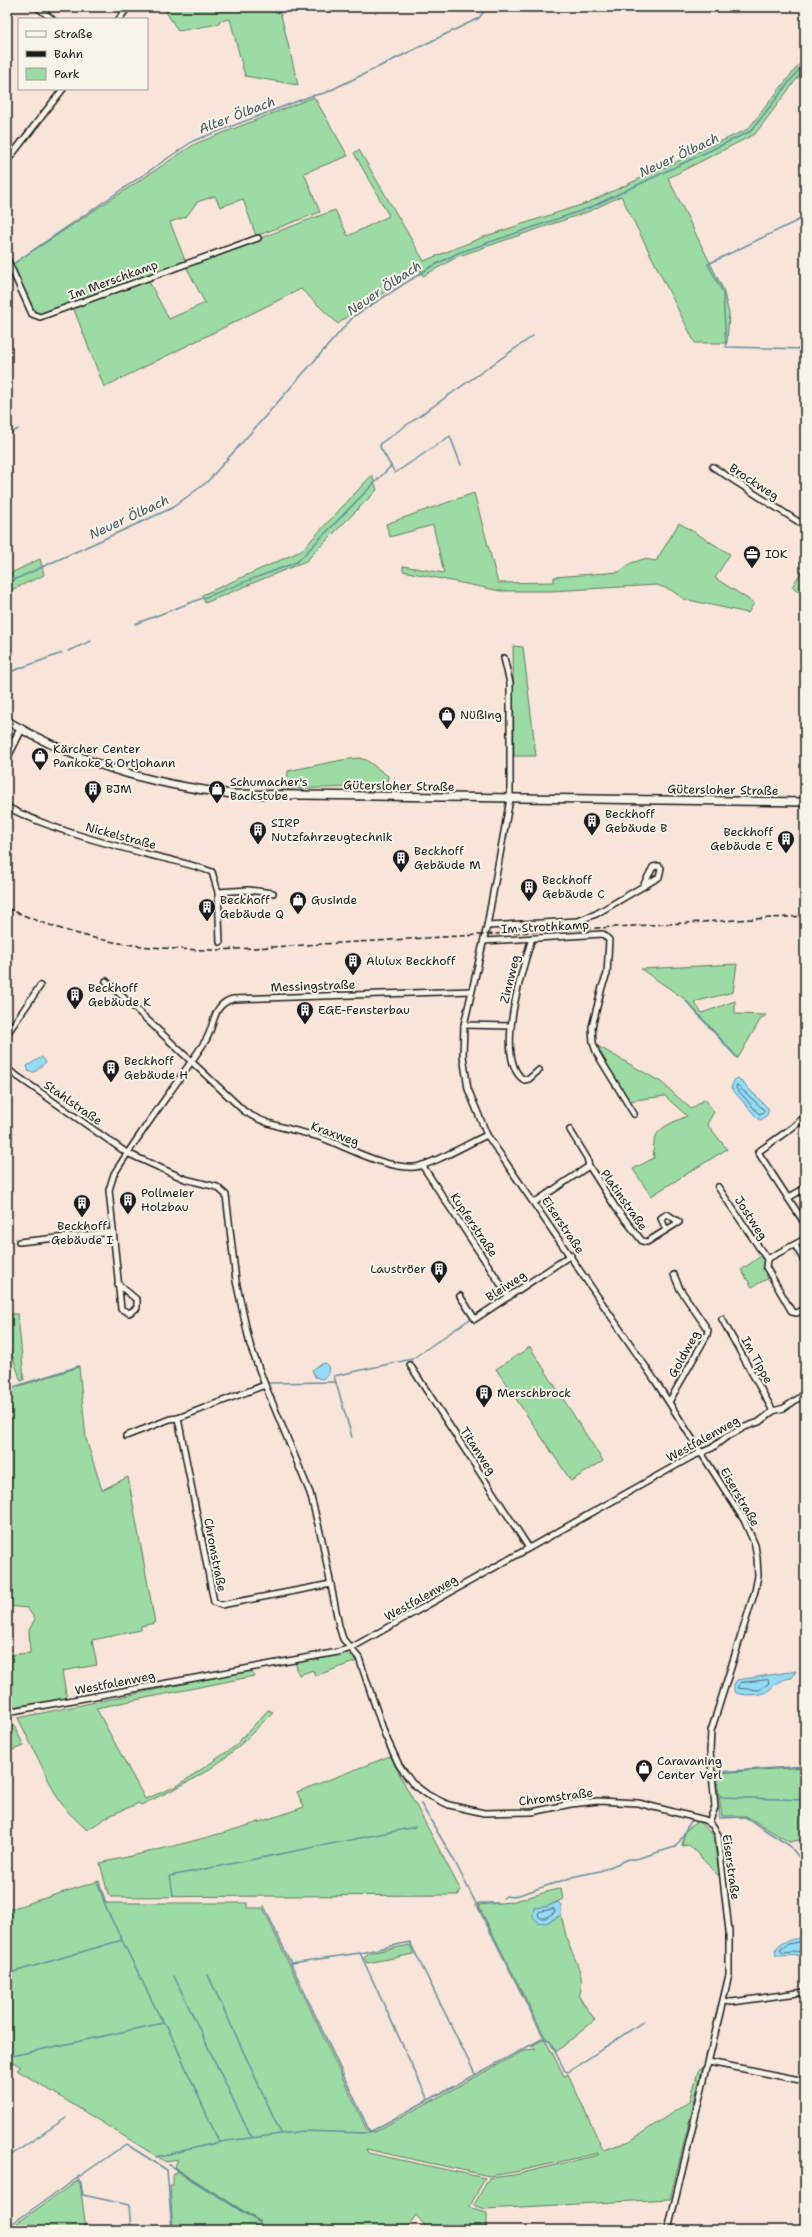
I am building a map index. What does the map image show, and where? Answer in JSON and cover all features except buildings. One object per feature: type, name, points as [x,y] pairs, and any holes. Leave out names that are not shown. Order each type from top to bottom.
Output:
[{"type":"main road","name":"Gütersloher Straße","points":[[7,721],[76,756],[131,776],[204,790],[283,796],[805,802]]},
{"type":"main road","points":[[7,757],[21,729]]},
{"type":"street","points":[[37,7],[51,18]]},
{"type":"street","points":[[119,18],[128,7]]},
{"type":"street","points":[[7,161],[63,90]]},
{"type":"street","name":"Im Merschkamp","points":[[7,259],[32,314],[40,317],[258,238]]},
{"type":"street","name":"Brockweg","points":[[713,467],[805,526]]},
{"type":"street","name":"Eiserstraße","points":[[504,658],[510,683],[510,799],[484,941],[464,1025],[463,1056],[468,1089],[487,1135],[571,1255],[702,1452],[744,1520],[755,1545],[758,1571],[755,1591],[712,1732],[710,1751],[715,1807],[709,1822],[718,1835],[729,1931],[729,1969],[724,2001],[668,2230]]},
{"type":"street","name":"Nickelstraße","points":[[7,807],[29,818],[62,830],[196,866],[212,872],[218,892],[220,942]]},
{"type":"street","points":[[487,926],[578,921],[596,914],[643,886]]},
{"type":"street","points":[[218,892],[248,890],[273,893]]},
{"type":"street","name":"Im Strothkamp","points":[[484,941],[603,934],[609,940],[608,974],[602,987],[592,1027],[592,1043],[597,1054],[634,1114]]},
{"type":"street","name":"Zinnweg","points":[[532,938],[519,978],[511,1026],[512,1056],[514,1066],[520,1078],[524,1080],[529,1079],[539,1070]]},
{"type":"street","points":[[106,981],[192,1061]]},
{"type":"street","points":[[7,1034],[40,986]]},
{"type":"street","name":"Messingstraße","points":[[127,1153],[192,1061],[208,1036],[217,1010],[227,1001],[471,991]]},
{"type":"street","points":[[464,1025],[511,1026]]},
{"type":"street","name":"Kraxweg","points":[[192,1061],[244,1111],[258,1119],[320,1138],[387,1163],[404,1167],[422,1165],[487,1135]]},
{"type":"street","name":"Stahlstraße","points":[[7,1069],[127,1153],[185,1179],[222,1190]]},
{"type":"street","points":[[805,1116],[793,1128],[758,1152],[805,1224]]},
{"type":"street","name":"Platinstraße","points":[[570,1130],[587,1158],[589,1166],[616,1208],[642,1241],[647,1242],[666,1230]]},
{"type":"street","points":[[118,1284],[136,1300],[137,1308],[130,1313],[121,1309],[118,1284],[109,1190],[114,1174],[127,1153]]},
{"type":"street","name":"Kupferstraße","points":[[422,1165],[509,1296]]},
{"type":"street","name":"Platinstraße","points":[[534,1202],[589,1166]]},
{"type":"street","name":"Jostweg","points":[[718,1187],[767,1259],[766,1267],[792,1312],[797,1313],[805,1309]]},
{"type":"street","points":[[788,1198],[805,1188]]},
{"type":"street","name":"Chromstraße","points":[[222,1190],[228,1208],[236,1281],[250,1344],[265,1385],[310,1492],[343,1639],[359,1658],[385,1735],[399,1765],[412,1783],[428,1795],[449,1805],[484,1813],[532,1812],[571,1804],[616,1801],[643,1804],[709,1822]]},
{"type":"street","points":[[19,1242],[113,1232]]},
{"type":"street","points":[[767,1259],[805,1239]]},
{"type":"street","points":[[795,1245],[805,1262]]},
{"type":"street","name":"Bleiweg","points":[[460,1296],[476,1319],[571,1255]]},
{"type":"street","name":"Goldweg","points":[[669,1402],[708,1330],[680,1289],[674,1275]]},
{"type":"street","name":"Im Tippe","points":[[722,1319],[773,1411]]},
{"type":"street","name":"Titanweg","points":[[410,1364],[529,1548]]},
{"type":"street","points":[[126,1436],[265,1385]]},
{"type":"street","name":"Westfalenweg","points":[[7,1712],[351,1648],[745,1427],[759,1422],[773,1411],[784,1408],[805,1394]]},
{"type":"street","name":"Chromstraße","points":[[178,1418],[214,1602],[221,1605],[331,1584]]},
{"type":"street","points":[[724,2001],[732,2002],[805,1992]]},
{"type":"street","points":[[709,2062],[805,2081]]},
{"type":"green space","points":[[163,7],[279,7],[298,85],[245,76],[230,19],[219,21],[219,24],[178,31]]},
{"type":"green space","points":[[805,57],[805,68],[755,134],[668,178],[723,289],[729,314],[727,343],[695,343],[621,196],[590,211],[459,256],[423,276],[420,270],[350,314],[338,324],[301,289],[104,387],[73,307],[148,280],[169,319],[205,303],[186,266],[335,210],[348,236],[389,216],[354,153],[359,150],[424,261],[486,236],[587,203],[748,129]]},
{"type":"green space","points":[[314,97],[348,156],[304,173],[320,212],[256,236],[243,199],[220,207],[215,196],[197,202],[186,217],[170,222],[186,263],[40,315],[33,313],[13,264],[195,144]]},
{"type":"green space","points":[[372,475],[377,490],[306,561],[205,603],[202,595],[301,551]]},
{"type":"green space","points":[[474,493],[498,583],[554,582],[554,577],[619,572],[631,563],[644,559],[656,561],[679,523],[730,554],[715,578],[754,603],[748,613],[684,599],[671,590],[657,585],[551,591],[500,591],[403,571],[403,566],[444,573],[433,525],[390,537],[386,524]]},
{"type":"green space","points":[[40,559],[44,575],[7,592],[7,575]]},
{"type":"green space","points":[[805,565],[805,595],[792,587]]},
{"type":"green space","points":[[513,646],[523,647],[536,756],[514,756]]},
{"type":"green space","points":[[359,758],[366,760],[388,776],[387,786],[287,789],[288,771]]},
{"type":"green space","points":[[737,964],[733,992],[694,1002],[702,1013],[735,1001],[735,1014],[766,1015],[760,1020],[738,1058],[686,1000],[641,969]]},
{"type":"green space","points":[[596,1045],[661,1082],[691,1109],[705,1099],[714,1112],[707,1124],[727,1149],[651,1196],[633,1169],[654,1158],[654,1141],[661,1130],[687,1116],[665,1096],[628,1101],[599,1054]]},
{"type":"green space","points":[[761,1256],[764,1261],[763,1267],[769,1278],[752,1287],[741,1270]]},
{"type":"green space","points":[[7,1314],[18,1314],[24,1380],[21,1381],[7,1340]]},
{"type":"green space","points":[[530,1347],[603,1461],[571,1481],[496,1369]]},
{"type":"green space","points":[[79,1367],[86,1439],[102,1490],[128,1477],[155,1623],[141,1626],[141,1630],[92,1640],[97,1665],[62,1671],[67,1699],[7,1708],[7,1655],[30,1653],[29,1630],[35,1619],[27,1608],[7,1606],[7,1390]]},
{"type":"green space","points":[[347,1653],[357,1661],[315,1676],[313,1670],[299,1675],[295,1662]]},
{"type":"green space","points":[[251,1670],[254,1676],[96,1708],[145,1799],[177,1786],[234,1747],[268,1710],[273,1712],[237,1747],[205,1772],[141,1805],[139,1803],[109,1816],[87,1830],[68,1812],[57,1797],[18,1718]]},
{"type":"green space","points":[[7,1717],[10,1718],[24,1746],[7,1752]]},
{"type":"green space","points":[[390,1756],[461,1891],[458,1895],[111,1897],[108,1894],[100,1863],[254,1824],[304,1807],[297,1792]]},
{"type":"green space","points":[[805,1767],[805,1839],[789,1842],[746,1816],[722,1816],[716,1773]]},
{"type":"green space","points":[[698,1821],[713,1835],[720,1877],[689,1845],[682,1846],[685,1831]]},
{"type":"green space","points":[[99,1881],[106,1903],[247,1903],[247,1908],[263,1908],[367,2130],[374,2132],[525,2050],[536,2049],[531,2046],[545,2039],[564,2076],[568,2074],[603,2150],[630,2141],[690,2101],[698,2071],[703,2066],[670,2199],[485,2209],[474,2205],[489,2178],[514,2175],[598,2155],[598,2153],[515,2172],[489,2176],[366,2149],[368,2153],[485,2178],[470,2206],[472,2209],[487,2213],[487,2230],[429,2230],[416,2215],[405,2230],[173,2230],[170,2186],[173,2186],[173,2176],[176,2171],[261,2222],[174,2167],[178,2160],[166,2162],[17,2070],[21,2067],[13,2062],[11,2065],[7,2062],[7,1910]]},
{"type":"green space","points":[[561,1888],[563,1899],[546,1907],[534,1908],[546,1923],[561,1915],[567,1940],[581,1975],[581,1989],[579,1997],[595,2020],[556,2052],[550,2041],[545,2037],[478,1905],[511,1902]]},
{"type":"green space","points":[[410,1945],[414,1954],[367,1963],[364,1958],[368,1953]]},
{"type":"green space","points":[[77,2181],[80,2183],[86,2230],[7,2230]]},
{"type":"water","points":[[42,1057],[46,1062],[35,1072],[29,1072],[27,1066]]},
{"type":"water","points":[[738,1078],[769,1109],[767,1115],[761,1120],[758,1119],[731,1088],[734,1080]]},
{"type":"water","points":[[326,1363],[329,1369],[328,1376],[322,1379],[315,1377],[312,1370],[319,1365]]},
{"type":"water","points":[[796,1671],[792,1678],[781,1681],[765,1693],[751,1695],[734,1692],[734,1684],[737,1680]]},
{"type":"water","points":[[558,1902],[561,1905],[561,1915],[546,1923],[537,1922],[533,1916],[534,1908],[546,1907]]},
{"type":"water","points":[[805,1937],[805,1955],[776,1956],[777,1947],[781,1944],[790,1940]]},
{"type":"waterway","name":"Alter Ölbach","points":[[7,268],[193,141],[311,96],[325,93],[479,18],[487,7]]},
{"type":"waterway","name":"Neuer Ölbach","points":[[7,583],[172,508],[207,482],[354,316],[429,268],[458,253],[589,208],[751,131],[805,62]]},
{"type":"waterway","points":[[805,217],[708,264],[723,293],[726,347],[805,349]]},
{"type":"waterway","points":[[135,624],[297,562],[391,466],[380,447],[381,443],[533,336]]},
{"type":"waterway","points":[[7,435],[18,429]]},
{"type":"waterway","points":[[391,466],[395,473],[450,436],[461,465]]},
{"type":"waterway","points":[[68,651],[91,641]]},
{"type":"waterway","points":[[7,673],[62,653]]},
{"type":"waterway","points":[[686,1001],[737,1058]]},
{"type":"waterway","points":[[352,1437],[334,1376],[412,1359],[470,1319]]},
{"type":"waterway","points":[[7,1389],[79,1366]]},
{"type":"waterway","points":[[269,1383],[335,1382]]},
{"type":"waterway","points":[[363,1638],[402,1616]]},
{"type":"waterway","points":[[715,1772],[805,1766]]},
{"type":"waterway","points":[[714,1768],[720,1818],[745,1817],[790,1846],[805,1865]]},
{"type":"waterway","points":[[717,1795],[723,1797],[805,1800]]},
{"type":"waterway","points":[[421,1804],[454,1860],[544,2038],[550,2042],[565,2071],[568,2072],[644,2021]]},
{"type":"waterway","points":[[503,1898],[506,1896],[513,1897],[576,1876],[600,1871],[629,1859],[636,1859],[675,1847],[692,1821]]},
{"type":"waterway","points":[[173,1895],[170,1876],[415,1827]]},
{"type":"waterway","points":[[7,2057],[163,2023],[106,1908],[98,1883]]},
{"type":"waterway","points":[[475,1906],[479,1903],[499,1903]]},
{"type":"waterway","points":[[264,1906],[370,2132]]},
{"type":"waterway","points":[[7,1974],[122,1940]]},
{"type":"waterway","points":[[291,1963],[360,1953],[410,1942],[475,2074]]},
{"type":"waterway","points":[[360,1953],[428,2100],[544,2038]]},
{"type":"waterway","points":[[208,1975],[281,2133]]},
{"type":"waterway","points":[[174,1976],[251,2137]]},
{"type":"waterway","points":[[163,2023],[167,2026],[219,2142]]},
{"type":"waterway","points":[[156,2157],[220,2142],[303,2131],[368,2133],[428,2100]]},
{"type":"waterway","points":[[7,2158],[66,2118]]},
{"type":"waterway","points":[[7,2227],[126,2144],[167,2170],[172,2230]]},
{"type":"waterway","points":[[169,2165],[260,2223]]},
{"type":"waterway","points":[[78,2179],[81,2183],[83,2195],[129,2205],[131,2230]]},
{"type":"railway","points":[[7,908],[34,919],[85,936],[136,945],[190,950],[219,950],[805,916]]},
{"type":"place","name":"IOK","points":[[752,569]]},
{"type":"place","name":"Nüßing","points":[[447,730]]},
{"type":"place","name":"Kärcher Center Pankoke & Ortjohann","points":[[40,771]]},
{"type":"place","name":"BJM","points":[[93,804]]},
{"type":"place","name":"Schumacher's Backstube","points":[[217,804]]},
{"type":"place","name":"Beckhoff Gebäude B","points":[[592,836]]},
{"type":"place","name":"SIRP Nutzfahrzeugtechnik","points":[[258,845]]},
{"type":"place","name":"Beckhoff Gebäude E","points":[[786,854]]},
{"type":"place","name":"Beckhoff Gebäude M","points":[[401,873]]},
{"type":"place","name":"Beckhoff Gebäude C","points":[[529,902]]},
{"type":"place","name":"Gusinde","points":[[298,915]]},
{"type":"place","name":"Beckhoff Gebäude Q","points":[[207,922]]},
{"type":"place","name":"Alulux Beckhoff","points":[[353,976]]},
{"type":"place","name":"Beckhoff Gebäude K","points":[[75,1010]]},
{"type":"place","name":"EGE-Fensterbau","points":[[305,1025]]},
{"type":"place","name":"Beckhoff Gebäude H","points":[[111,1083]]},
{"type":"place","name":"Pollmeier Holzbau","points":[[128,1215]]},
{"type":"place","name":"Beckhoff Gebäude I","points":[[82,1218]]},
{"type":"place","name":"Lauströer","points":[[439,1284]]},
{"type":"place","name":"Merschbrock","points":[[484,1408]]},
{"type":"place","name":"Caravaning Center Verl","points":[[644,1783]]}]
